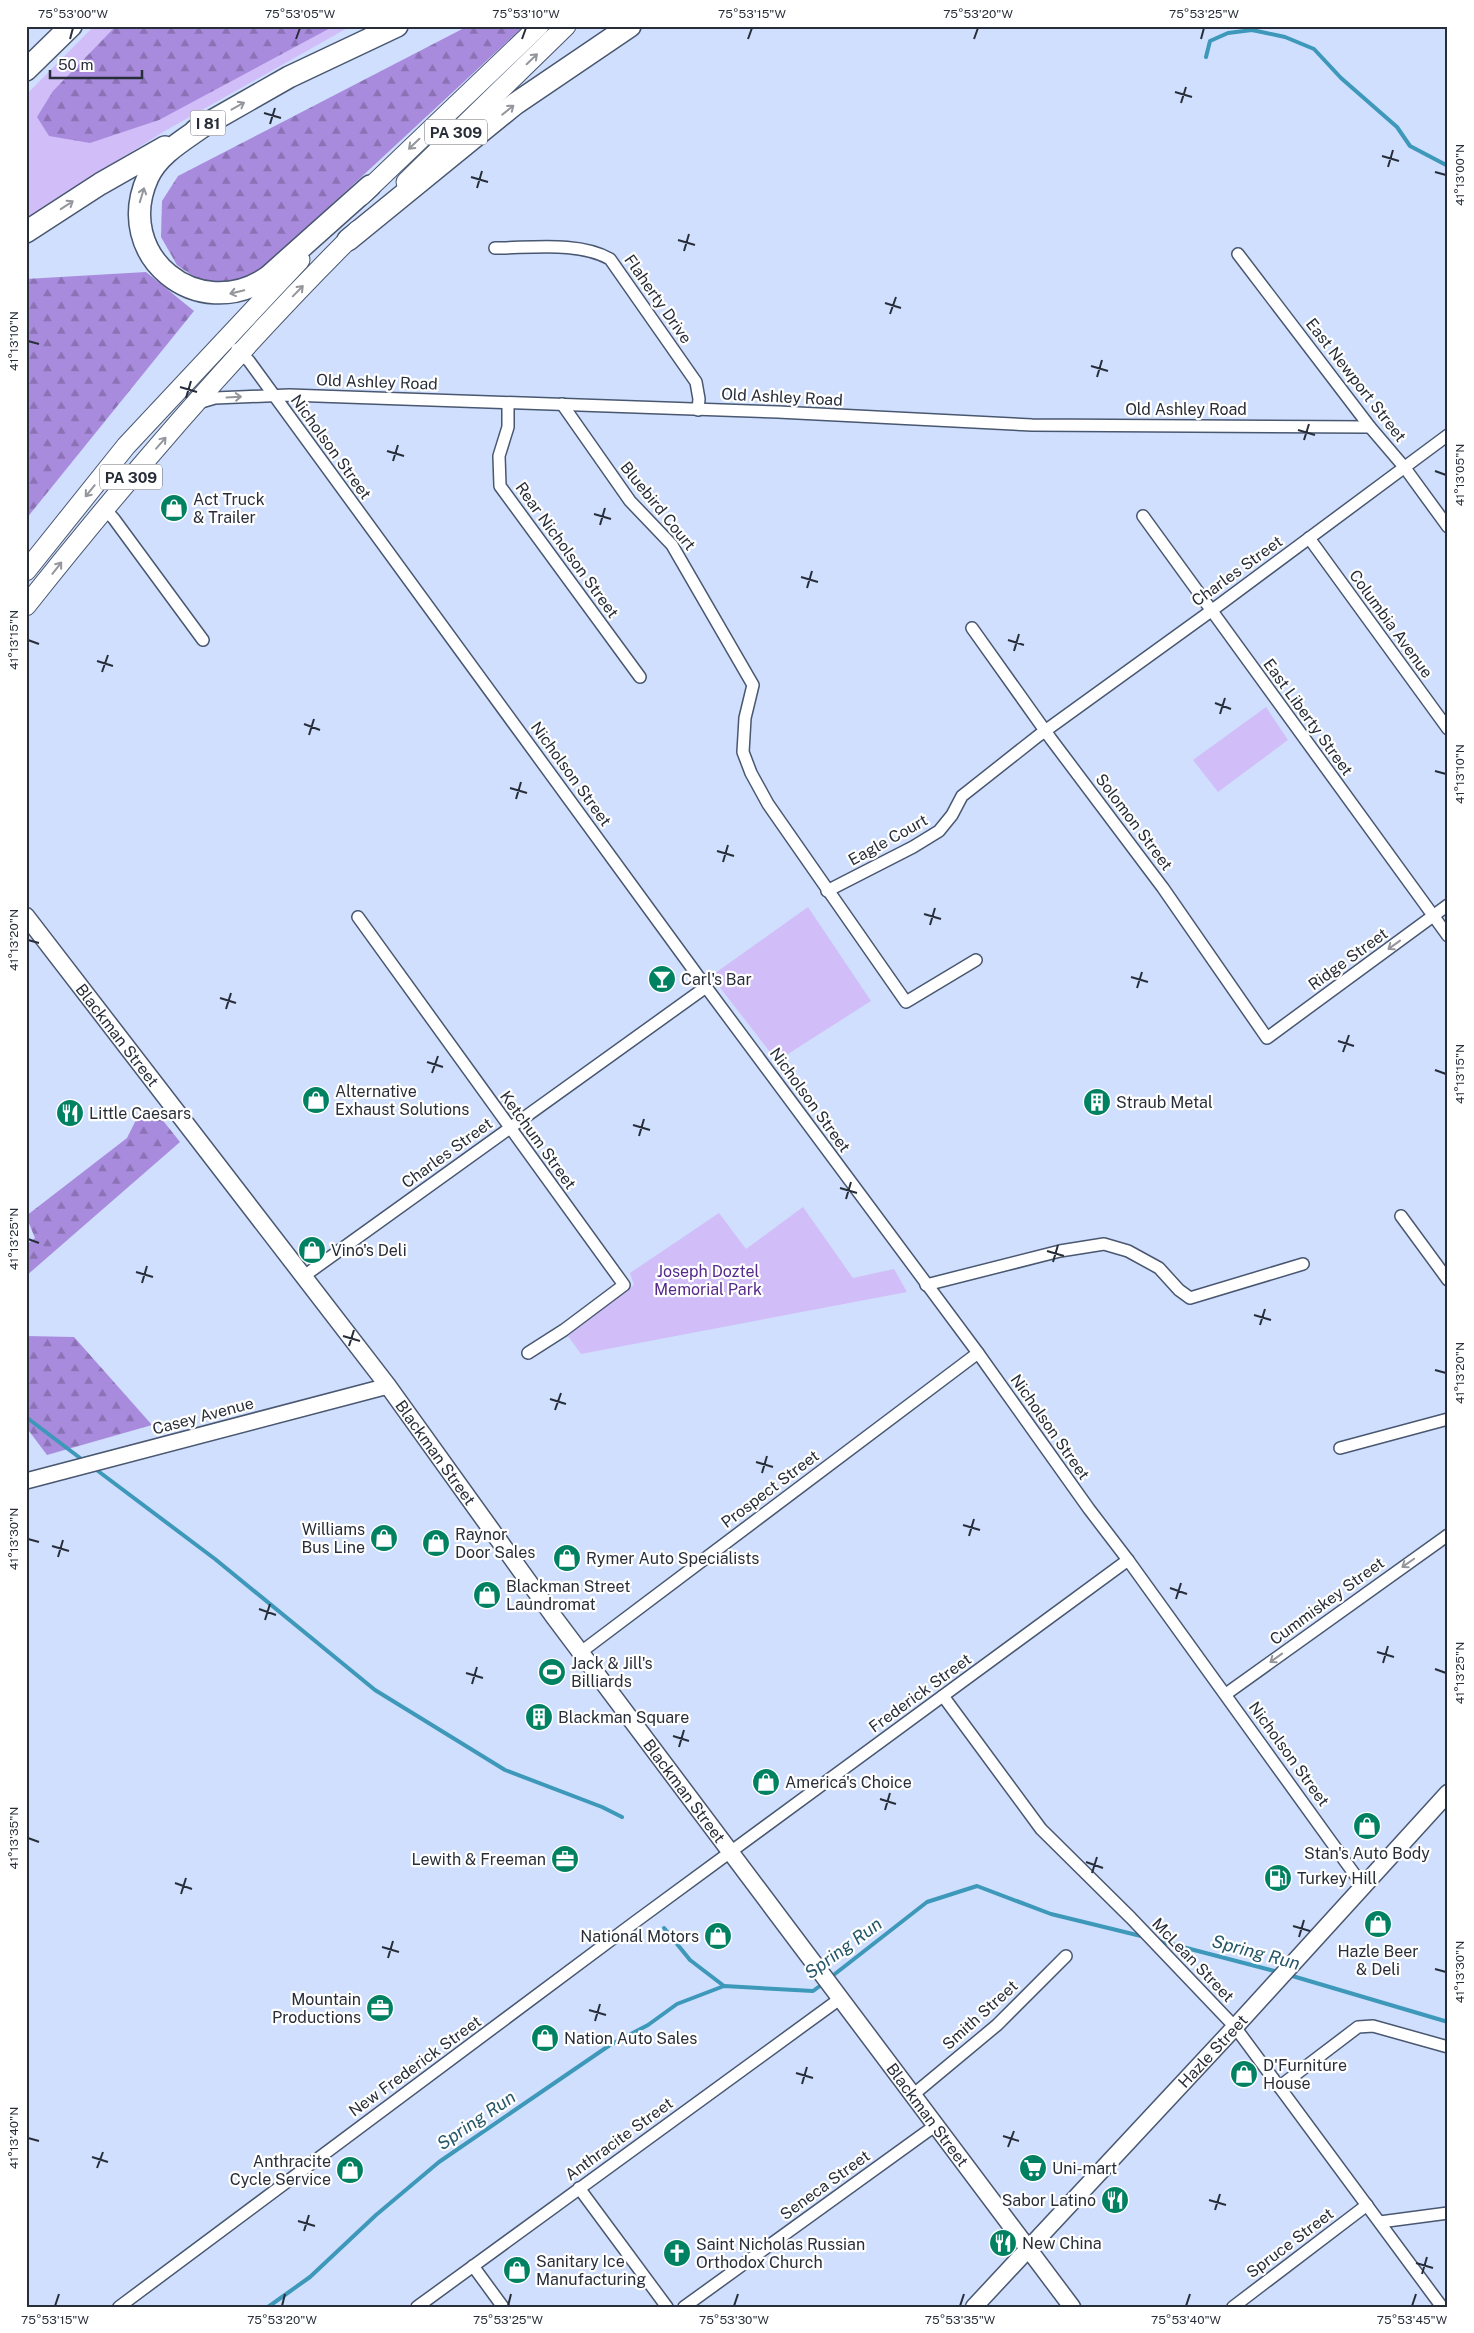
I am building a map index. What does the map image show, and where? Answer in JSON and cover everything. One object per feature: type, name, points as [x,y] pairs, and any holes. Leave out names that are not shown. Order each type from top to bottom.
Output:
[{"type":"highway","points":[[26,70],[71,26]]},
{"type":"highway","name":"I 81","points":[[26,232],[100,184],[206,124],[289,78],[397,26]]},
{"type":"highway","points":[[348,240],[515,104],[630,26]]},
{"type":"highway","points":[[206,124],[168,152],[156,165],[148,176],[138,215],[139,228],[144,243],[159,265],[170,276],[195,290],[226,294],[256,286],[370,186]]},
{"type":"main road","name":"PA 309","points":[[370,186],[539,26]]},
{"type":"main road","name":"PA 309","points":[[26,606],[104,508],[240,352],[348,240],[480,108],[566,26]]},
{"type":"main road","points":[[26,571],[126,446],[370,186]]},
{"type":"main road","name":"Blackman Street","points":[[26,916],[388,1386],[581,1652],[1072,2307]]},
{"type":"main road","name":"Hazle Street","points":[[974,2307],[1447,1796]]},
{"type":"street","name":"Flaherty Drive","points":[[495,248],[576,248],[597,252],[610,259],[696,382],[699,399],[698,410]]},
{"type":"street","name":"East Newport Street","points":[[1238,254],[1370,427],[1405,468],[1448,527]]},
{"type":"street","name":"Nicholson Street","points":[[227,337],[274,396],[706,987],[978,1353],[1363,1886]]},
{"type":"street","name":"Old Ashley Road","points":[[194,404],[215,398],[274,396],[778,412],[1032,425],[1370,427]]},
{"type":"street","name":"Rear Nicholson Street","points":[[508,403],[508,427],[499,456],[500,486],[640,678]]},
{"type":"street","name":"Bluebird Court","points":[[562,404],[630,501],[672,545],[753,685],[743,737],[743,752],[751,773],[768,804],[827,891]]},
{"type":"street","name":"Charles Street","points":[[1045,730],[1211,611],[1448,436]]},
{"type":"street","points":[[104,508],[203,640]]},
{"type":"street","name":"East Liberty Street","points":[[1143,516],[1448,936]]},
{"type":"street","name":"Columbia Avenue","points":[[1309,538],[1448,729]]},
{"type":"street","name":"Solomon Street","points":[[972,628],[1045,730],[1163,888],[1267,1038]]},
{"type":"street","name":"Eagle Court","points":[[827,891],[913,847],[939,831],[952,815],[962,796],[1045,730]]},
{"type":"street","points":[[827,891],[906,1002],[976,960]]},
{"type":"street","name":"Ridge Street","points":[[1267,1038],[1448,905]]},
{"type":"street","name":"Ketchum Street","points":[[358,917],[624,1285],[564,1330],[528,1353]]},
{"type":"street","name":"Charles Street","points":[[304,1276],[706,987]]},
{"type":"street","points":[[1401,1216],[1448,1280]]},
{"type":"street","points":[[926,1285],[1060,1251],[1104,1244],[1128,1251],[1159,1268],[1179,1290],[1190,1298],[1303,1264]]},
{"type":"street","name":"Prospect Street","points":[[581,1652],[978,1353]]},
{"type":"street","name":"Casey Avenue","points":[[26,1481],[388,1386]]},
{"type":"street","points":[[1340,1448],[1448,1419]]},
{"type":"street","name":"Cummiskey Street","points":[[1226,1694],[1448,1535]]},
{"type":"street","name":"Frederick Street","points":[[731,1853],[1128,1560]]},
{"type":"street","name":"McLean Street","points":[[943,1696],[1041,1829],[1235,2027],[1442,2307]]},
{"type":"street","name":"New Frederick Street","points":[[119,2307],[731,1853]]},
{"type":"street","name":"Smith Street","points":[[914,2094],[997,2025],[1066,1956]]},
{"type":"street","name":"Anthracite Street","points":[[417,2307],[579,2188],[831,1986]]},
{"type":"street","points":[[1279,2087],[1358,2027],[1372,2026],[1448,2047]]},
{"type":"street","name":"Seneca Street","points":[[684,2307],[936,2125]]},
{"type":"street","points":[[579,2188],[667,2307]]},
{"type":"street","name":"Spruce Street","points":[[1233,2307],[1367,2205]]},
{"type":"street","points":[[1380,2222],[1448,2213]]},
{"type":"street","points":[[473,2266],[503,2307]]},
{"type":"green space","points":[[94,26],[351,26],[163,132],[26,218],[26,95]]},
{"type":"green space","points":[[116,26],[334,26],[159,120],[90,143],[49,136],[37,117],[53,91]]},
{"type":"green space","points":[[468,26],[524,26],[260,271],[232,285],[203,283],[177,265],[161,237],[162,201],[178,176]]},
{"type":"green space","points":[[146,272],[194,311],[26,519],[26,279]]},
{"type":"green space","points":[[1266,707],[1288,740],[1218,792],[1193,760]]},
{"type":"green space","points":[[808,907],[871,1001],[777,1061],[711,976]]},
{"type":"green space","points":[[153,1108],[180,1142],[26,1276],[26,1245],[35,1238],[26,1216],[127,1138],[139,1114]]},
{"type":"green space","name":"Joseph Doztel Memorial Park","points":[[803,1207],[853,1278],[894,1269],[907,1292],[581,1354],[568,1336],[634,1285],[630,1273],[719,1213],[746,1249]]},
{"type":"green space","points":[[26,1336],[74,1337],[152,1425],[47,1455],[26,1427]]},
{"type":"waterway","points":[[1206,57],[1210,41],[1228,33],[1252,30],[1285,37],[1314,49],[1341,78],[1397,127],[1410,146],[1448,166]]},
{"type":"waterway","points":[[26,1417],[84,1461]]},
{"type":"waterway","points":[[94,1468],[215,1559],[375,1690],[505,1770],[602,1807],[622,1817]]},
{"type":"waterway","name":"Spring Run","points":[[831,1977],[927,1902],[977,1886],[1051,1914],[1145,1937]]},
{"type":"waterway","points":[[664,1928],[690,1960],[724,1986]]},
{"type":"waterway","name":"Spring Run","points":[[1156,1940],[1278,1972]]},
{"type":"waterway","name":"Spring Run","points":[[1289,1975],[1448,2022]]},
{"type":"waterway","name":"Spring Run","points":[[268,2307],[310,2277],[376,2215],[439,2162],[610,2045],[648,2025],[677,2004],[724,1986],[813,1991],[824,1983]]},
{"type":"place","name":"Act Truck & Trailer","points":[[174,508]]},
{"type":"place","name":"Carl's Bar","points":[[662,979]]},
{"type":"place","name":"Alternative Exhaust Solutions","points":[[316,1100]]},
{"type":"place","name":"Straub Metal","points":[[1097,1102]]},
{"type":"place","name":"Little Caesars","points":[[70,1113]]},
{"type":"place","name":"Vino's Deli","points":[[312,1250]]},
{"type":"place","name":"Williams Bus Line","points":[[384,1538]]},
{"type":"place","name":"Raynor Door Sales","points":[[436,1543]]},
{"type":"place","name":"Rymer Auto Specialists","points":[[567,1558]]},
{"type":"place","name":"Blackman Street Laundromat","points":[[487,1595]]},
{"type":"place","name":"Jack & Jill's Billiards","points":[[552,1672]]},
{"type":"place","name":"Blackman Square","points":[[539,1717]]},
{"type":"place","name":"America's Choice","points":[[766,1782]]},
{"type":"place","name":"Stan's Auto Body","points":[[1367,1826]]},
{"type":"place","name":"Lewith & Freeman","points":[[565,1859]]},
{"type":"place","name":"Turkey Hill","points":[[1278,1878]]},
{"type":"place","name":"Hazle Beer & Deli","points":[[1378,1924]]},
{"type":"place","name":"National Motors","points":[[718,1936]]},
{"type":"place","name":"Mountain Productions","points":[[380,2008]]},
{"type":"place","name":"Nation Auto Sales","points":[[545,2038]]},
{"type":"place","name":"D'Furniture House","points":[[1244,2074]]},
{"type":"place","name":"Uni-mart","points":[[1033,2168]]},
{"type":"place","name":"Anthracite Cycle Service","points":[[350,2170]]},
{"type":"place","name":"Sabor Latino","points":[[1115,2200]]},
{"type":"place","name":"New China","points":[[1003,2243]]},
{"type":"place","name":"Saint Nicholas Russian Orthodox Church","points":[[677,2253]]},
{"type":"place","name":"Sanitary Ice Manufacturing","points":[[517,2270]]}]
